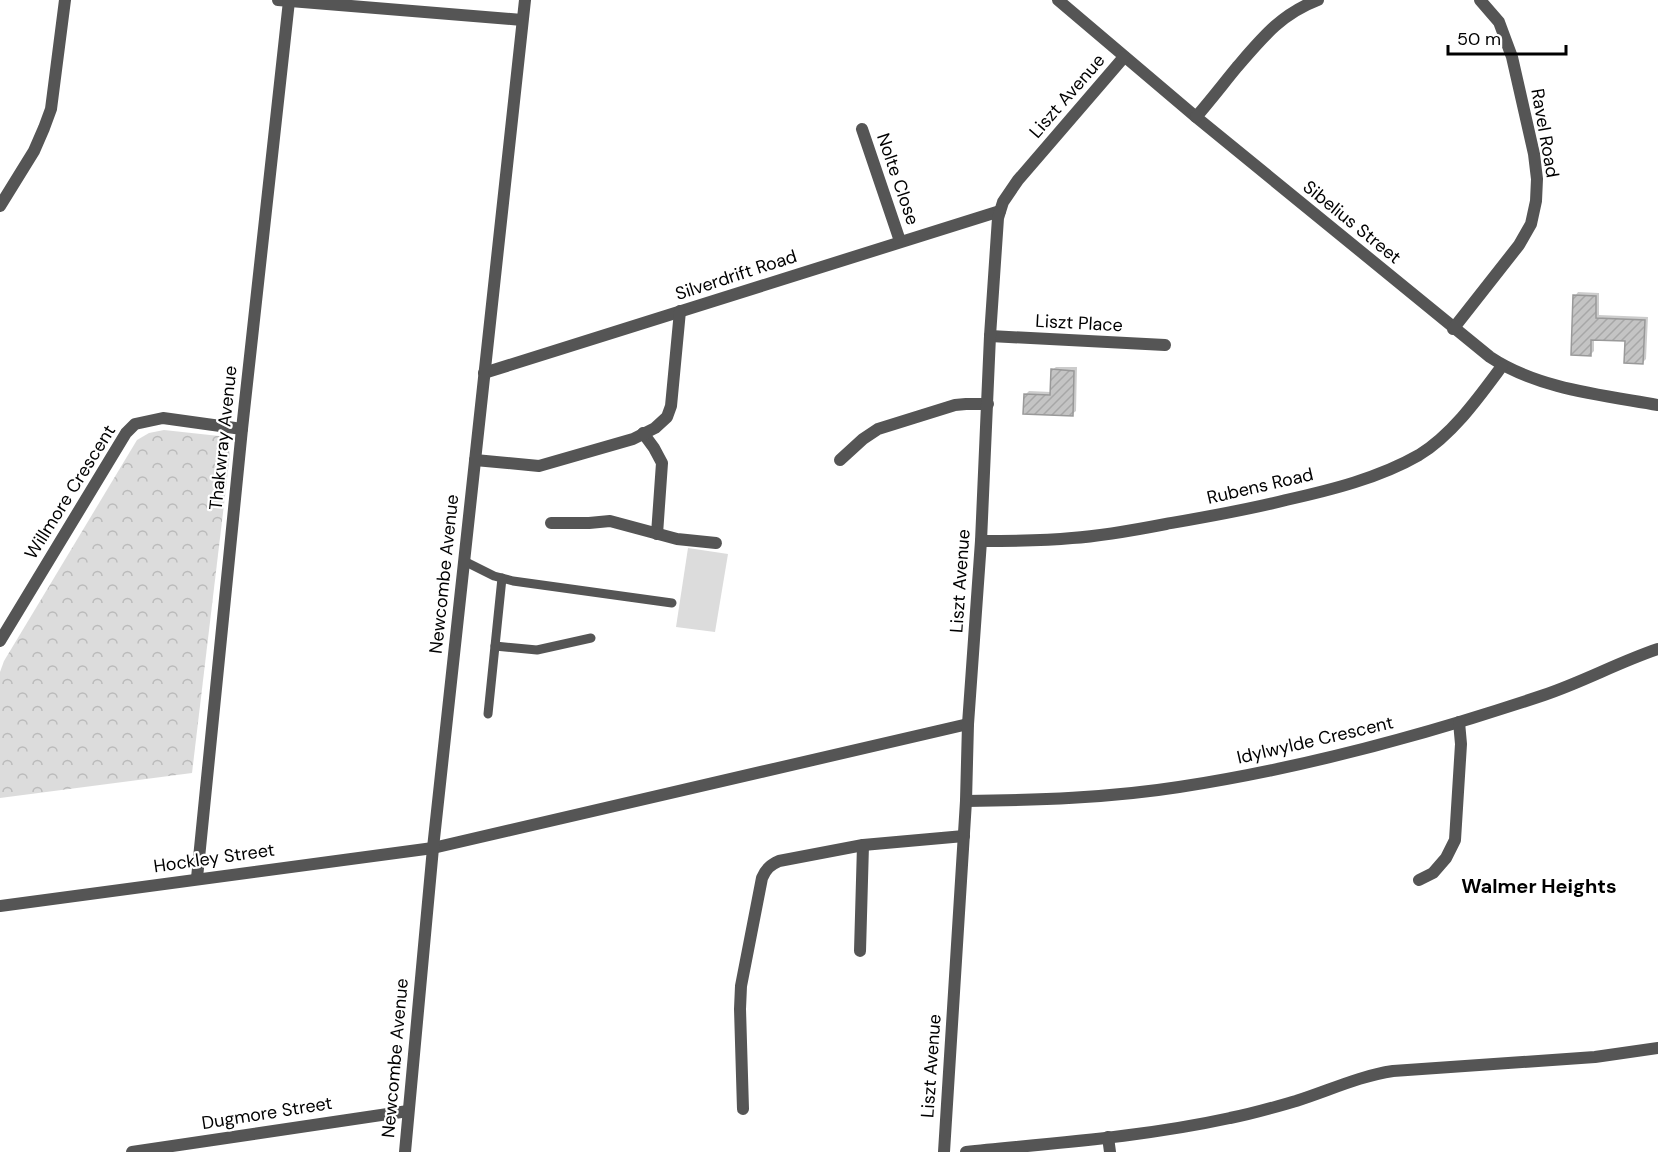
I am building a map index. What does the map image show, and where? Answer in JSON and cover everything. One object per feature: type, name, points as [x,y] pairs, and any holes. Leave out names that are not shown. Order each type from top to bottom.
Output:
[{"type":"street","points":[[0,206],[34,151],[51,109],[65,0]]},
{"type":"street","name":"Newcombe Avenue","points":[[405,1152],[433,848],[525,0]]},
{"type":"street","name":"Sibelius Street","points":[[1059,0],[1196,117],[1453,328],[1503,366],[1555,385],[1658,405]]},
{"type":"street","points":[[1196,117],[1256,44],[1274,26],[1287,16],[1318,0]]},
{"type":"street","name":"Ravel Road","points":[[1453,328],[1519,245],[1531,224],[1538,180],[1512,57],[1499,22],[1480,0]]},
{"type":"street","points":[[284,1],[522,20]]},
{"type":"street","name":"Thakwray Avenue","points":[[196,879],[284,1]]},
{"type":"street","name":"Liszt Avenue","points":[[944,1152],[966,801],[968,724],[981,541],[997,226],[1007,195],[1023,173],[1124,57]]},
{"type":"street","name":"Nolte Close","points":[[861,129],[900,241]]},
{"type":"street","name":"Silverdrift Road","points":[[484,374],[1000,211]]},
{"type":"street","points":[[475,460],[539,466],[633,439],[655,428],[667,417],[671,406],[680,311]]},
{"type":"street","name":"Liszt Place","points":[[990,336],[1165,345]]},
{"type":"street","name":"Rubens Road","points":[[981,541],[1073,538],[1114,533],[1258,507],[1369,477],[1411,459],[1434,444],[1457,422],[1503,366]]},
{"type":"street","points":[[840,460],[878,429],[955,405],[988,404]]},
{"type":"street","name":"Willmore Crescent","points":[[0,641],[126,433],[135,424],[163,418],[242,429]]},
{"type":"street","points":[[643,434],[662,463],[657,534]]},
{"type":"street","points":[[551,523],[610,521],[677,539],[716,543]]},
{"type":"street","name":"Idylwylde Crescent","points":[[966,801],[1035,800],[1178,788],[1354,752],[1546,694],[1658,649]]},
{"type":"street","points":[[1419,880],[1433,873],[1446,858],[1455,840],[1461,744],[1459,722]]},
{"type":"street","name":"Hockley Street","points":[[0,906],[433,848],[968,724]]},
{"type":"street","points":[[743,1109],[741,986],[762,878],[766,869],[778,861],[863,845],[964,836]]},
{"type":"street","points":[[860,951],[863,845]]},
{"type":"street","points":[[966,1152],[1108,1137],[1231,1118],[1295,1101],[1374,1074],[1438,1067],[1595,1057],[1658,1048]]},
{"type":"street","name":"Dugmore Street","points":[[132,1152],[408,1110]]},
{"type":"street","points":[[1108,1137],[1110,1152]]},
{"type":"lane","points":[[464,561],[494,576],[513,581],[672,603]]},
{"type":"lane","points":[[488,714],[502,578]]},
{"type":"lane","points":[[495,646],[537,650],[591,638]]},
{"type":"green space","points":[[164,430],[219,436],[227,445],[230,454],[192,773],[0,798],[0,672],[4,661],[137,440],[149,433]]},
{"type":"green space","points":[[688,548],[728,554],[715,632],[676,627]]},
{"type":"building","points":[[1573,295],[1596,296],[1596,318],[1645,320],[1643,364],[1624,363],[1625,341],[1591,340],[1591,356],[1571,355]]},
{"type":"building","points":[[1051,369],[1074,371],[1073,416],[1023,414],[1024,394],[1050,395]]},
{"type":"district","name":"Walmer Heights","points":[[1539,886]]}]
